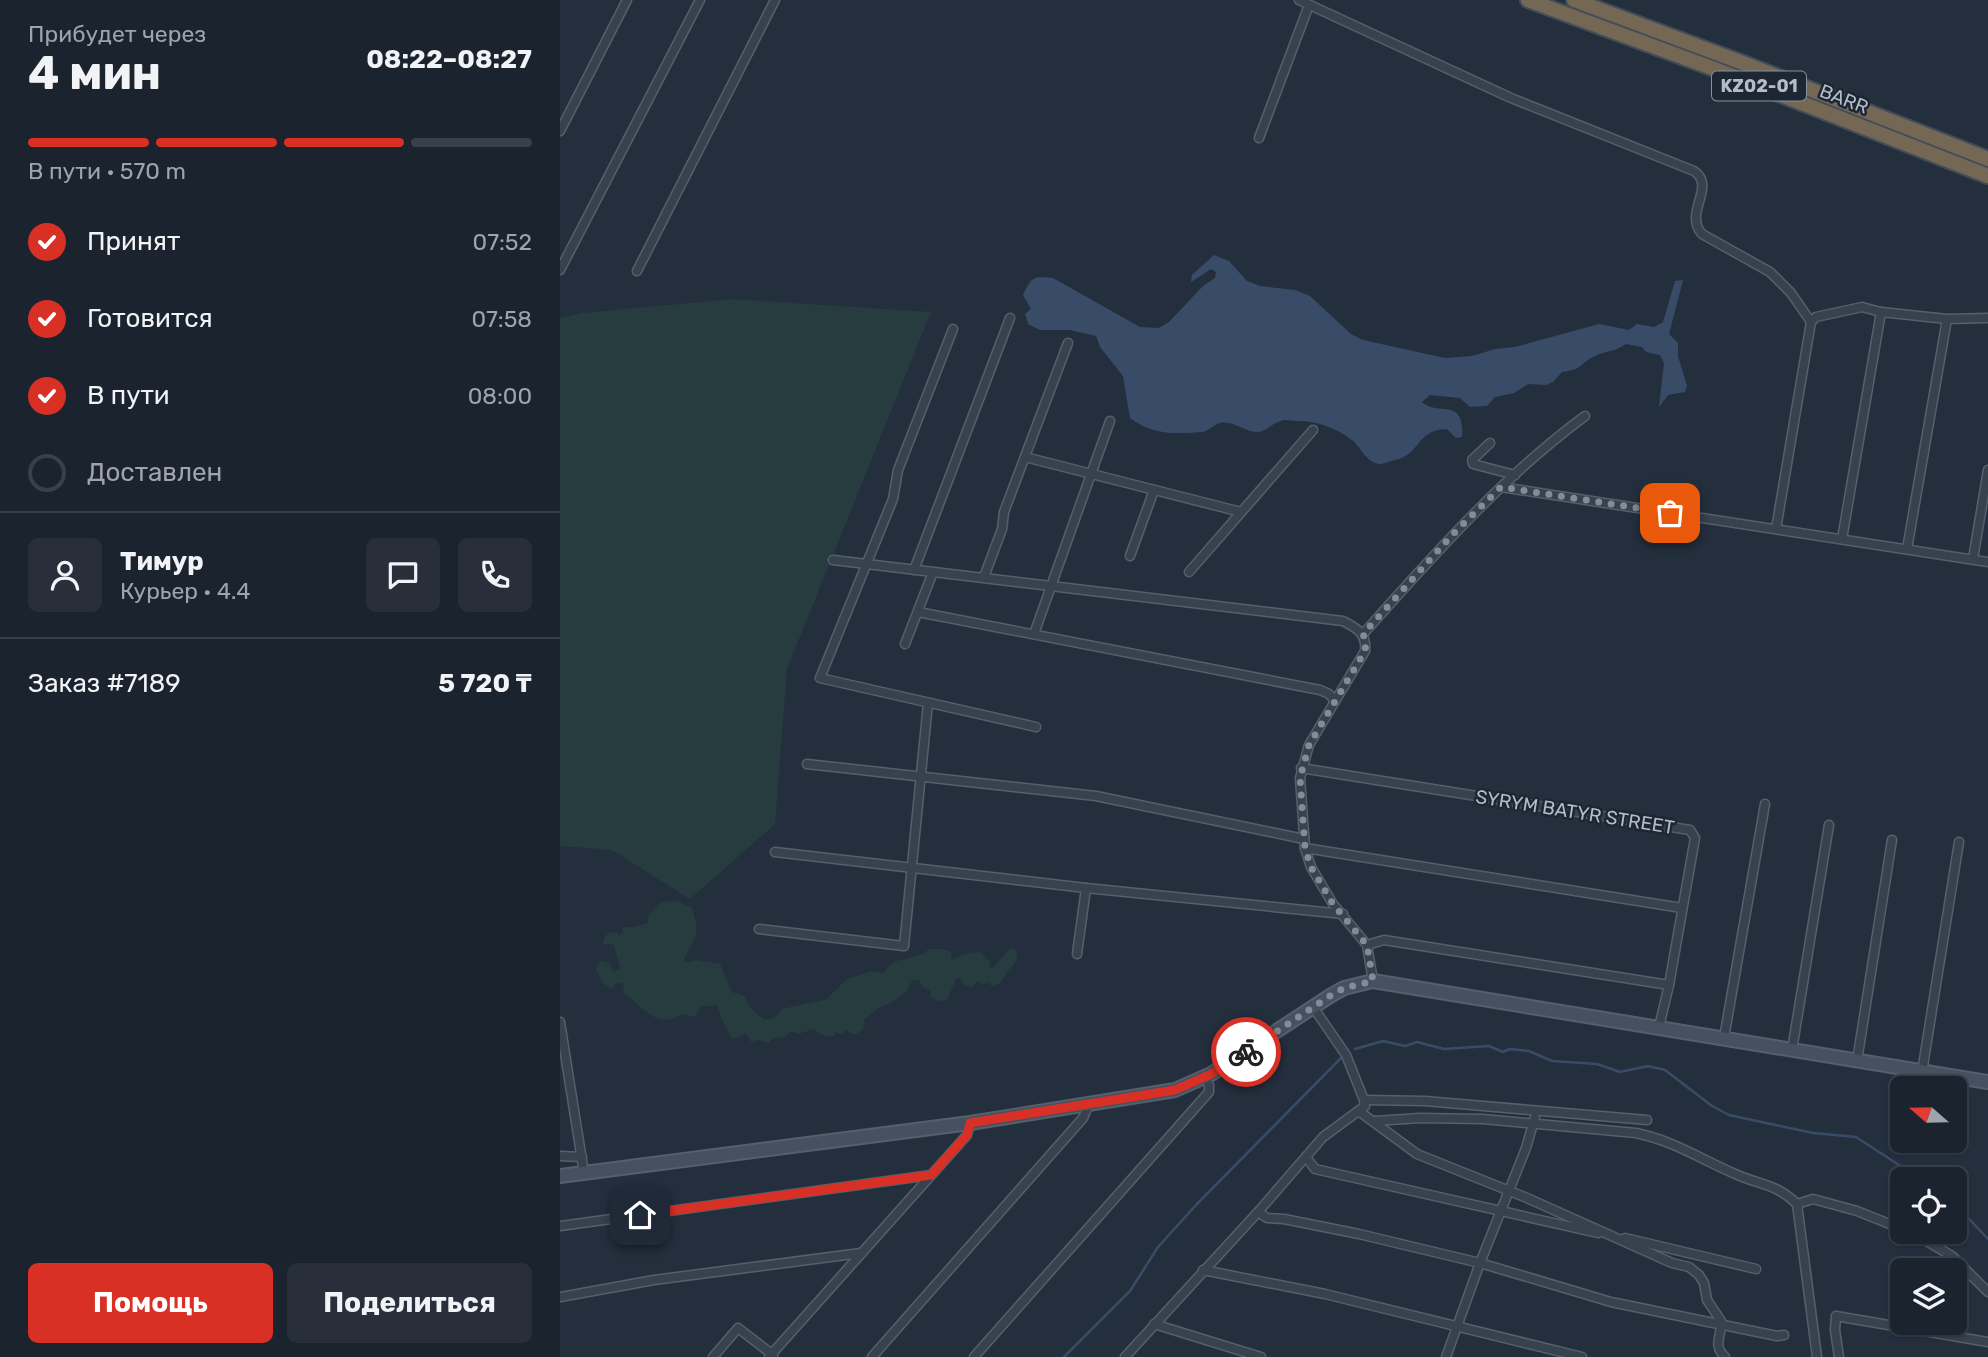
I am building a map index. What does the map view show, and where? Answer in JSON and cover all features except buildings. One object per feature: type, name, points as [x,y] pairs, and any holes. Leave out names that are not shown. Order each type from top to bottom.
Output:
[{"type":"highway","name":"BARR","points":[[1528,0],[1720,71],[1988,176]]},
{"type":"highway","name":"BARR","points":[[1574,0],[1768,72],[1988,159]]},
{"type":"main road","points":[[560,1177],[970,1123],[1175,1090],[1205,1077],[1344,988],[1373,981],[1988,1081]]},
{"type":"street","points":[[560,131],[626,0]]},
{"type":"street","points":[[560,271],[700,0]]},
{"type":"street","points":[[637,271],[775,0]]},
{"type":"street","points":[[1299,0],[1511,98],[1695,171],[1701,175],[1704,185],[1694,220],[1696,227],[1702,234],[1770,272],[1791,293],[1811,321]]},
{"type":"street","points":[[1259,138],[1309,5]]},
{"type":"street","points":[[1776,529],[1811,321],[1816,317],[1862,307],[1881,312],[1947,319],[1988,318]]},
{"type":"street","points":[[1842,539],[1881,312]]},
{"type":"street","points":[[914,570],[1010,318]]},
{"type":"street","points":[[1907,549],[1947,319]]},
{"type":"street","points":[[953,329],[898,470],[893,499],[820,678],[1036,727]]},
{"type":"street","points":[[985,577],[1002,528],[1004,512],[1068,343]]},
{"type":"street","points":[[1363,634],[1454,533],[1501,487],[1585,416]]},
{"type":"street","points":[[1034,634],[1110,421]]},
{"type":"street","points":[[1189,572],[1313,430]]},
{"type":"street","points":[[1490,443],[1472,460],[1474,464],[1515,475]]},
{"type":"street","points":[[1025,457],[1241,512]]},
{"type":"street","points":[[1973,559],[1988,470]]},
{"type":"street","points":[[1501,487],[1988,562]]},
{"type":"street","points":[[1130,556],[1154,490]]},
{"type":"street","points":[[833,560],[1343,621],[1354,626],[1363,634],[1365,651],[1309,745],[1301,768],[1300,785],[1305,844],[1311,867],[1321,885],[1367,945],[1373,981]]},
{"type":"street","points":[[905,644],[933,572]]},
{"type":"street","points":[[918,612],[1320,690],[1335,701]]},
{"type":"street","points":[[759,929],[904,946],[928,703]]},
{"type":"street","points":[[807,764],[1096,796],[1305,844],[1682,908]]},
{"type":"street","name":"SYRYM BATYR STREET","points":[[1301,768],[1690,830],[1695,838],[1659,1027]]},
{"type":"street","points":[[1724,1038],[1765,804]]},
{"type":"street","points":[[1792,1050],[1829,825]]},
{"type":"street","points":[[1857,1061],[1892,839]]},
{"type":"street","points":[[1922,1072],[1958,842]]},
{"type":"street","points":[[775,852],[1343,914]]},
{"type":"street","points":[[1077,954],[1086,888]]},
{"type":"street","points":[[1367,945],[1384,940],[1669,985]]},
{"type":"street","points":[[1125,1357],[1323,1137],[1365,1106],[1346,1055],[1313,1007]]},
{"type":"street","points":[[560,1022],[584,1173]]},
{"type":"street","points":[[974,1357],[1209,1092],[1205,1077]]},
{"type":"street","points":[[1364,1100],[1424,1101],[1647,1120]]},
{"type":"street","points":[[872,1357],[1083,1118],[1089,1104]]},
{"type":"street","points":[[1446,1357],[1535,1122],[1535,1109]]},
{"type":"street","points":[[1360,1112],[1416,1154],[1509,1191],[1672,1263],[1695,1270],[1703,1280],[1707,1300],[1719,1315],[1721,1323],[1717,1342],[1725,1357]]},
{"type":"street","points":[[1375,1121],[1443,1117],[1535,1122],[1655,1137],[1736,1175],[1785,1191],[1797,1203],[1817,1357]]},
{"type":"street","points":[[713,1357],[738,1328],[772,1356],[967,1135],[970,1123]]},
{"type":"street","points":[[560,1156],[582,1157]]},
{"type":"street","points":[[1306,1157],[1315,1168],[1694,1252],[1756,1269]]},
{"type":"street","points":[[560,1226],[931,1175]]},
{"type":"street","points":[[1797,1203],[1813,1199],[1890,1223]]},
{"type":"street","points":[[1258,1212],[1267,1218],[1359,1234],[1480,1263],[1611,1302],[1777,1336],[1784,1335]]},
{"type":"street","points":[[1932,1244],[1952,1256],[1988,1292]]},
{"type":"street","points":[[560,1297],[654,1280],[861,1253]]},
{"type":"street","points":[[1203,1270],[1325,1294],[1582,1357]]},
{"type":"street","points":[[1839,1357],[1836,1316],[1988,1342]]},
{"type":"street","points":[[1154,1324],[1261,1357]]},
{"type":"green space","points":[[733,299],[931,312],[787,669],[775,824],[690,899],[612,850],[560,846],[560,318],[582,313]]},
{"type":"green space","points":[[677,901],[692,908],[696,924],[696,935],[684,959],[685,963],[697,960],[720,964],[732,992],[745,996],[750,1007],[765,1020],[776,1017],[782,1009],[827,999],[847,979],[872,971],[883,973],[893,962],[923,954],[929,949],[951,952],[952,960],[963,954],[980,952],[989,961],[990,968],[994,967],[1010,948],[1017,950],[1017,957],[999,984],[992,986],[987,982],[983,985],[978,981],[971,988],[964,985],[960,978],[956,979],[947,1000],[938,1001],[931,997],[931,990],[923,987],[919,980],[912,981],[906,992],[891,1003],[878,1008],[864,1020],[865,1027],[857,1034],[852,1034],[847,1029],[841,1035],[836,1032],[834,1036],[823,1035],[814,1029],[798,1034],[790,1031],[786,1037],[773,1038],[769,1043],[757,1040],[752,1043],[746,1034],[733,1039],[717,1005],[701,1007],[695,1017],[682,1014],[664,1020],[650,1015],[624,994],[623,982],[615,984],[613,989],[604,984],[599,976],[596,970],[600,961],[609,963],[614,972],[620,968],[614,945],[604,944],[603,940],[608,933],[617,932],[619,936],[623,933],[623,927],[649,923],[647,917],[661,902]]},
{"type":"water","points":[[1214,255],[1229,261],[1247,281],[1260,286],[1295,290],[1310,296],[1351,334],[1363,340],[1445,358],[1472,356],[1495,349],[1515,347],[1599,324],[1629,330],[1637,324],[1654,327],[1663,322],[1675,281],[1683,280],[1669,334],[1678,343],[1678,356],[1687,386],[1685,392],[1668,395],[1659,407],[1664,363],[1660,355],[1626,344],[1593,357],[1577,368],[1562,372],[1553,382],[1546,385],[1528,384],[1514,393],[1495,397],[1487,406],[1470,407],[1460,398],[1430,395],[1422,402],[1455,412],[1462,424],[1462,437],[1456,438],[1447,429],[1437,430],[1429,433],[1404,457],[1379,464],[1374,463],[1346,436],[1312,422],[1283,420],[1257,432],[1225,423],[1204,432],[1191,433],[1147,428],[1130,418],[1123,376],[1100,347],[1096,336],[1070,330],[1040,330],[1028,324],[1025,314],[1031,309],[1023,295],[1034,279],[1046,277],[1053,278],[1140,327],[1159,328],[1169,322],[1203,286],[1215,278],[1216,272],[1211,269],[1191,282],[1192,275]]},
{"type":"waterway","points":[[1355,1049],[1383,1041],[1405,1046],[1417,1042],[1444,1049],[1489,1046],[1503,1052],[1510,1049],[1529,1051],[1552,1061],[1597,1064],[1620,1072],[1648,1066],[1665,1070],[1712,1106],[1729,1115],[1813,1133],[1856,1137],[1902,1167]]},
{"type":"waterway","points":[[1064,1357],[1130,1291],[1158,1247],[1196,1205],[1341,1058]]},
{"type":"waterway","points":[[1967,1217],[1988,1239]]},
{"type":"way so far","points":[[1246,1052],[1344,988],[1373,981],[1367,945],[1333,904],[1311,867],[1305,848],[1300,793],[1301,768],[1309,745],[1365,651],[1363,634],[1454,533],[1501,487],[1670,513]]},
{"type":"route","points":[[640,1215],[931,1175],[967,1135],[970,1123],[1175,1090],[1211,1074],[1246,1052]]}]
